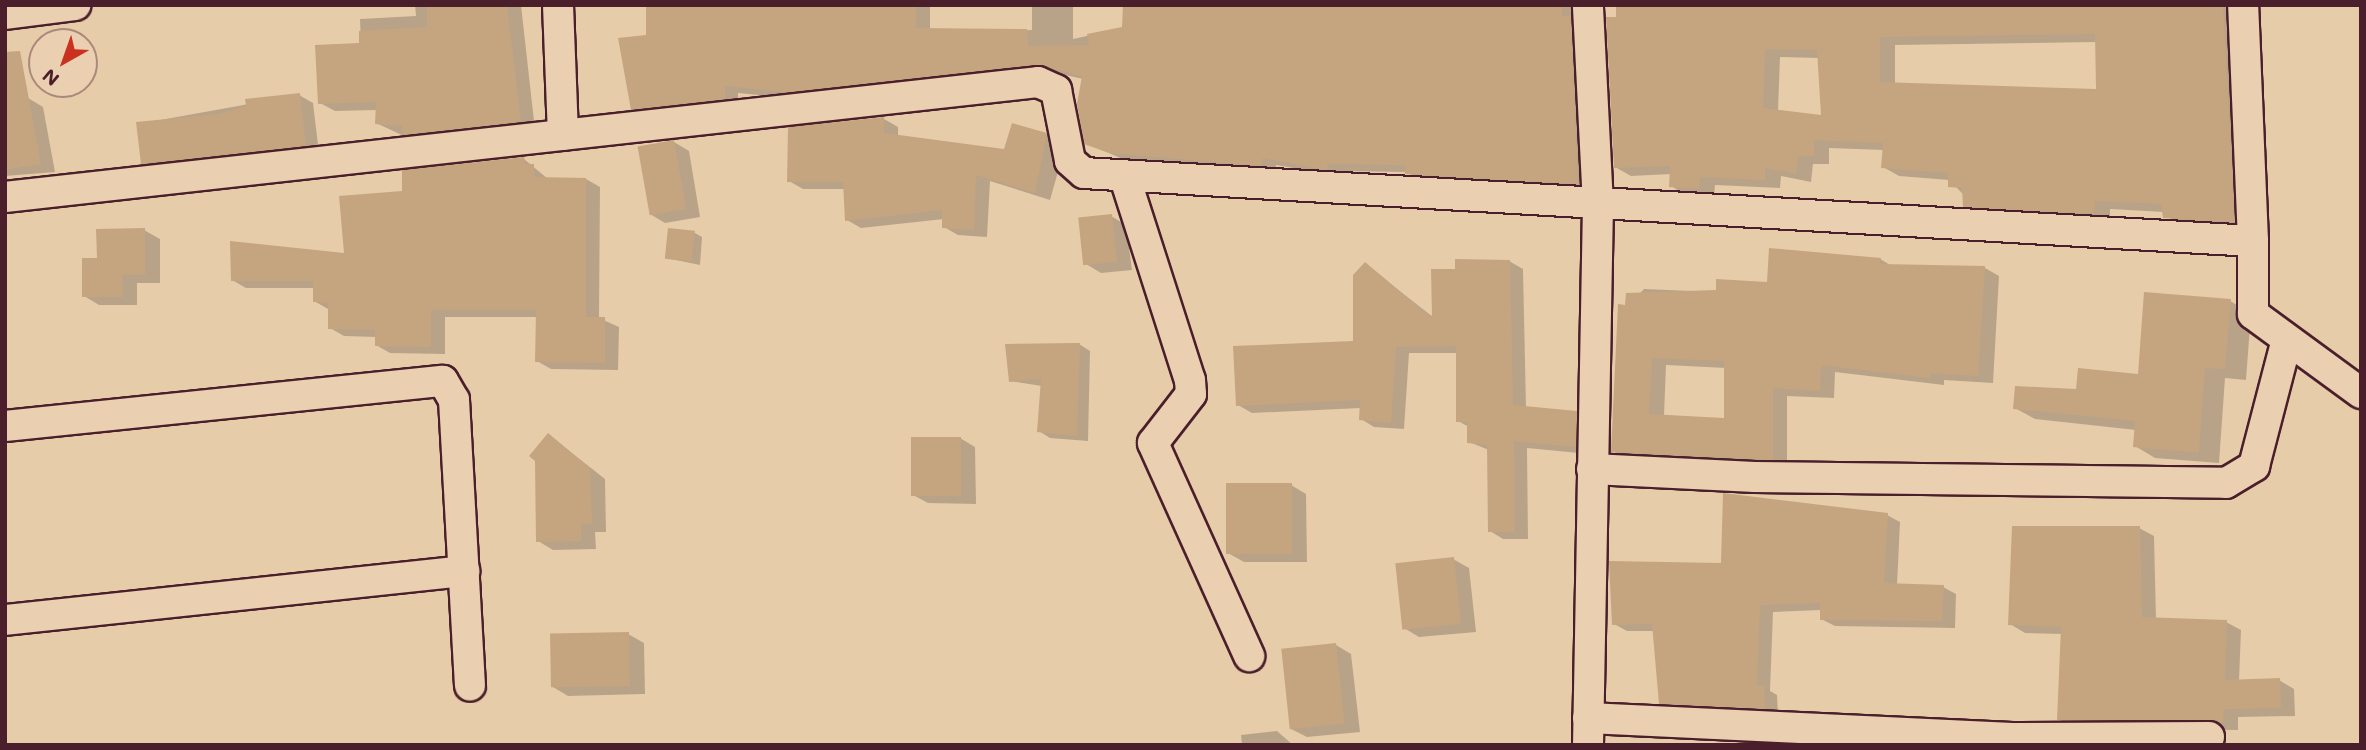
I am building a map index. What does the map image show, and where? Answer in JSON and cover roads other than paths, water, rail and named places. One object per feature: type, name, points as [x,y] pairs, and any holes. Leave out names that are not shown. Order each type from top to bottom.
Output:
[{"type":"street","points":[[5,14],[75,5]]},
{"type":"street","points":[[558,5],[563,135]]},
{"type":"street","points":[[1588,5],[1598,205],[1588,731],[2018,738],[2209,737]]},
{"type":"street","points":[[2242,5],[2253,241],[2251,309],[2286,342],[2361,393]]},
{"type":"street","points":[[5,197],[1038,82],[1060,98],[1073,166],[1124,175],[1598,205],[2253,241]]},
{"type":"street","points":[[1124,175],[1190,380],[1191,394],[1153,443],[1250,656]]},
{"type":"street","points":[[1592,469],[1755,477],[2226,483],[2254,466],[2286,342]]},
{"type":"street","points":[[5,426],[443,381],[454,400],[470,686]]},
{"type":"street","points":[[5,620],[464,571]]}]
